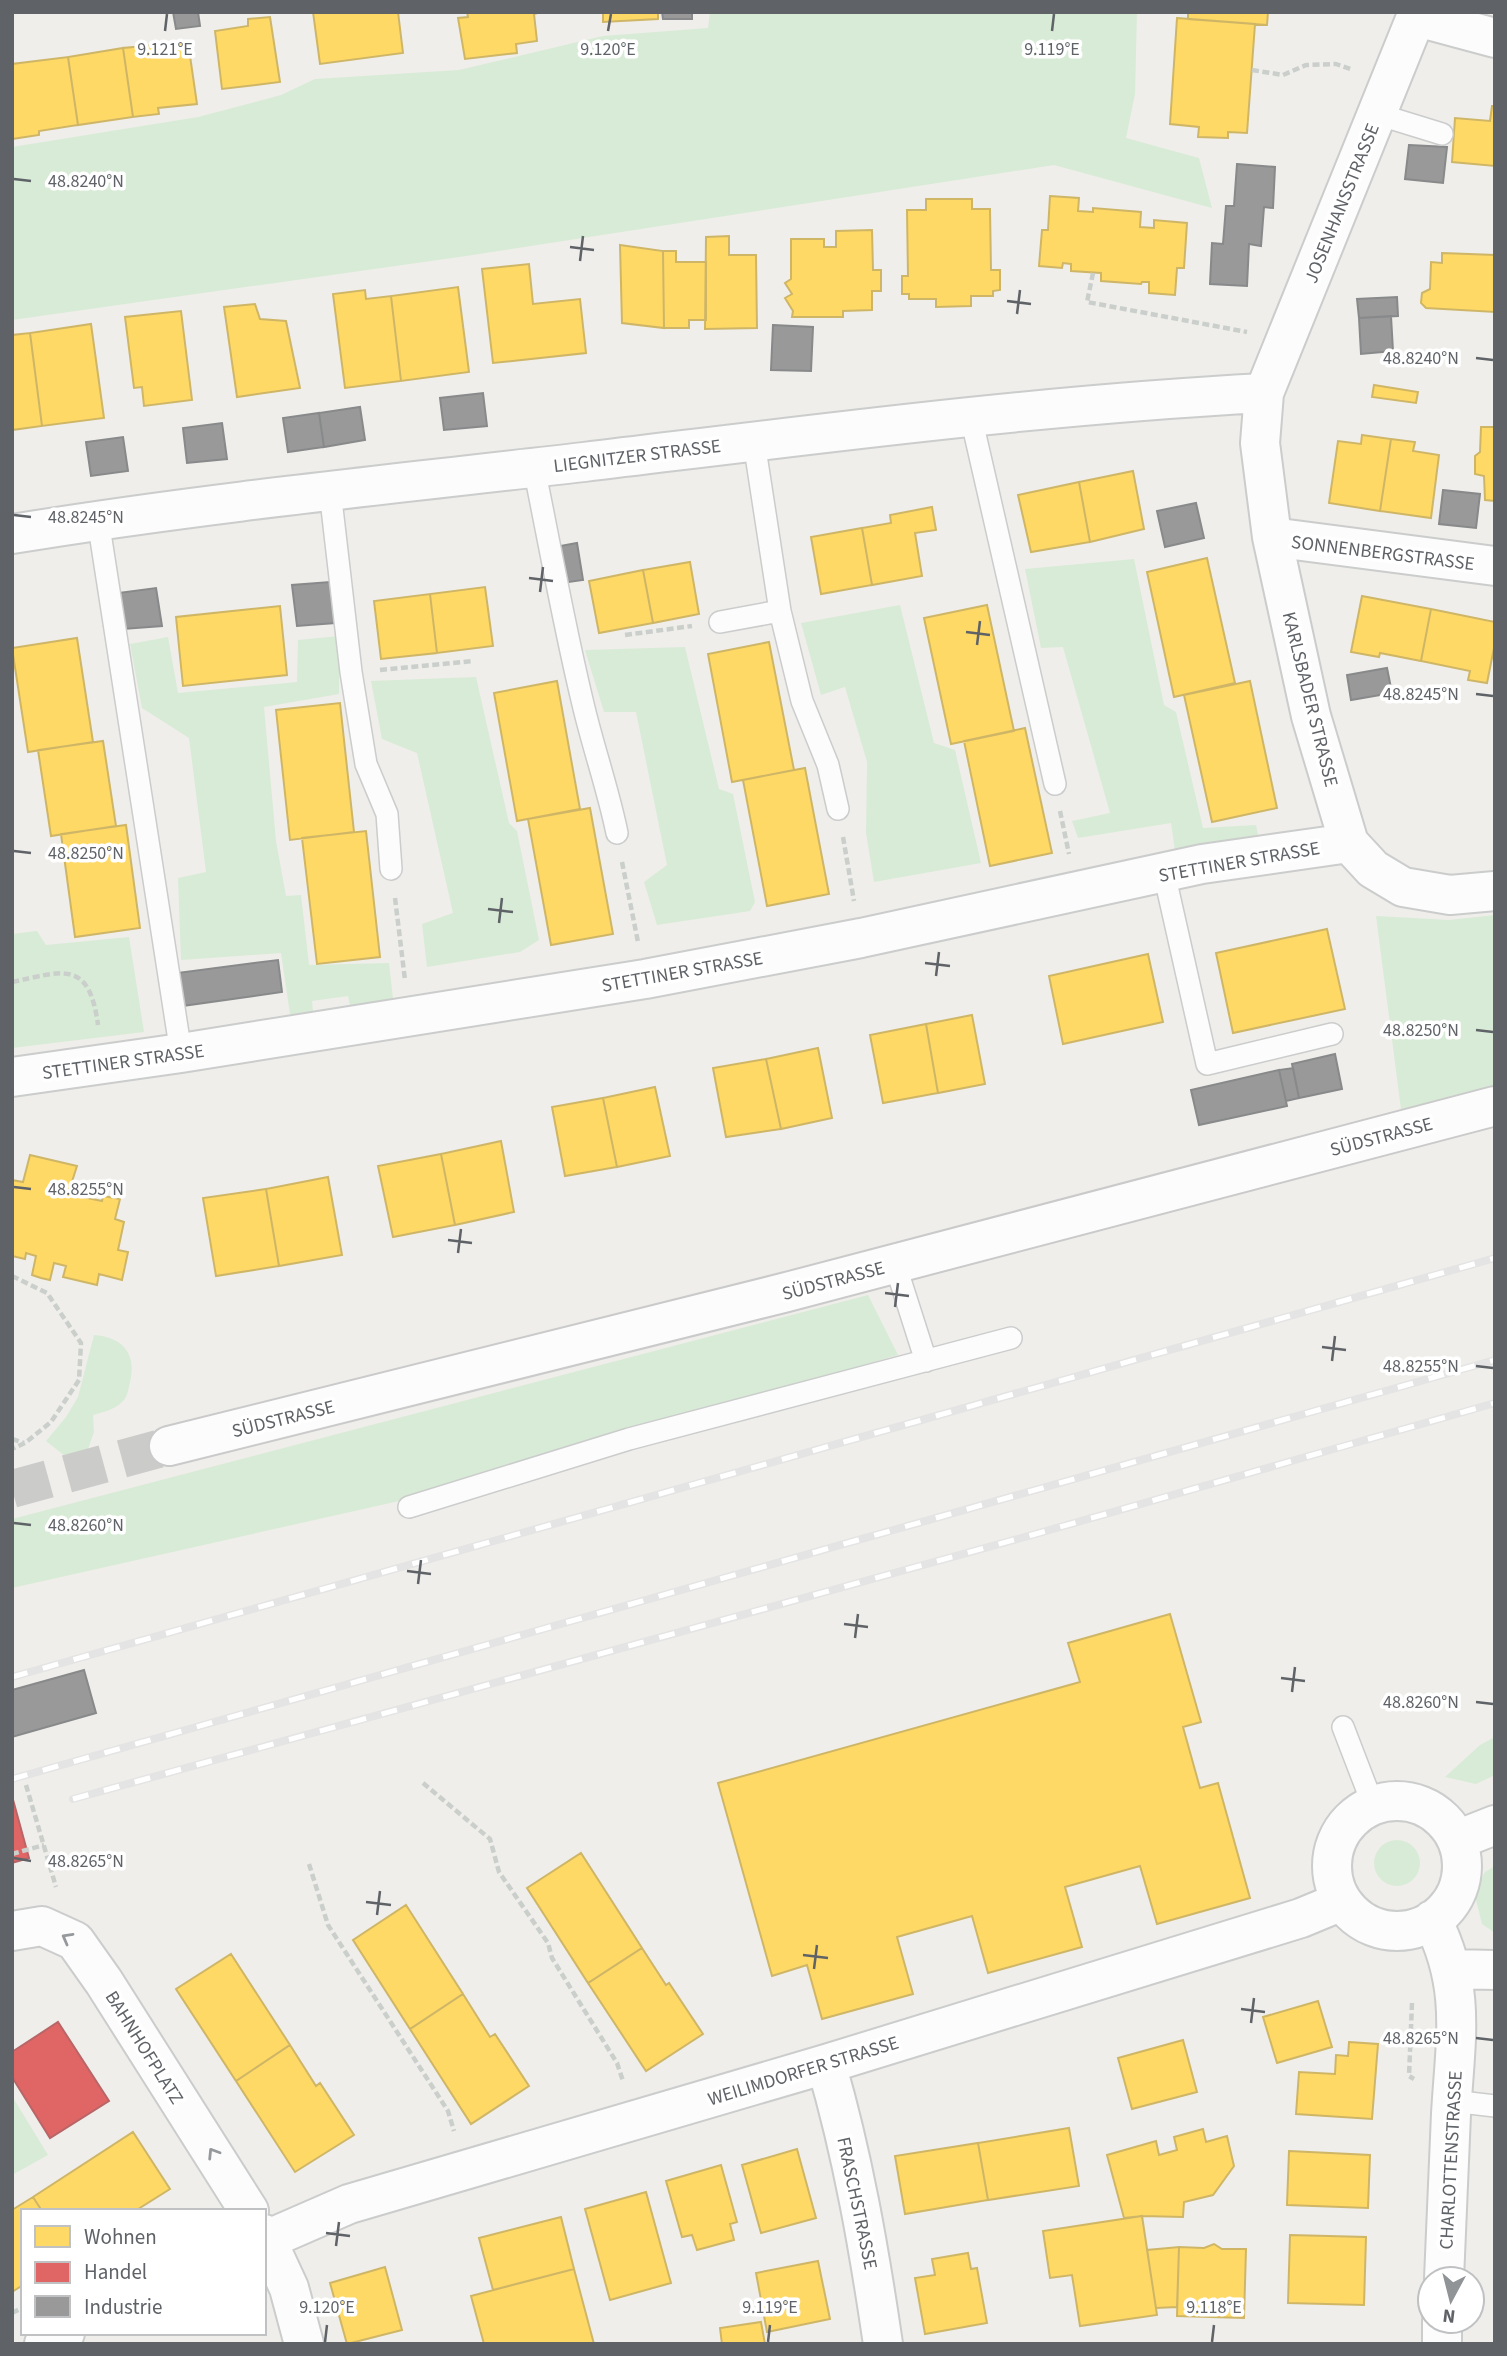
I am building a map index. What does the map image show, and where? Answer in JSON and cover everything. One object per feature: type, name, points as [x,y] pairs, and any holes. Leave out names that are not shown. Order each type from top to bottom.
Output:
[{"type":"street","points":[[1418,15],[1495,38]]},
{"type":"street","name":"JOSENHANSSTRASSE","points":[[1264,393],[1418,15]]},
{"type":"street","name":"LIEGNITZER STRASSE","points":[[12,534],[98,520],[330,491],[971,417],[1174,398],[1264,393]]},
{"type":"street","name":"KARLSBADER STRASSE","points":[[1264,393],[1260,443],[1272,537],[1311,716],[1349,842],[1373,869],[1403,887],[1450,895],[1495,891]]},
{"type":"street","name":"SONNENBERGSTRASSE","points":[[1272,537],[1495,566]]},
{"type":"street","name":"STETTINER STRASSE","points":[[12,1077],[104,1065],[645,979],[861,938],[1202,864],[1349,842]]},
{"type":"street","name":"SÜDSTRASSE","points":[[169,1446],[895,1264],[1495,1106]]},
{"type":"street","points":[[1393,1801],[1413,1802],[1432,1810],[1447,1823],[1457,1840],[1462,1860],[1461,1879],[1454,1898],[1442,1913],[1432,1920],[1406,1930],[1386,1930],[1367,1923],[1351,1912],[1342,1901],[1333,1875],[1333,1853],[1341,1833],[1355,1816],[1373,1805],[1393,1801]]},
{"type":"street","points":[[1457,1840],[1495,1825]]},
{"type":"street","name":"WEILIMDORFER STRASSE","points":[[266,2229],[826,2064],[1301,1918],[1342,1901]]},
{"type":"street","name":"CHARLOTTENSTRASSE","points":[[1432,1920],[1444,1943],[1452,1969],[1458,2019],[1445,2265]]},
{"type":"street","name":"BAHNHOFPLATZ","points":[[12,1931],[42,1926],[75,1941],[104,1982],[247,2209]]},
{"type":"street","points":[[1452,1969],[1495,1970]]},
{"type":"street","name":"FRASCHSTRASSE","points":[[826,2064],[864,2220],[883,2344]]},
{"type":"street","name":"BAHNHOFPLATZ","points":[[266,2241],[289,2288],[304,2344]]},
{"type":"street","points":[[44,2344],[61,2335]]},
{"type":"lane","points":[[1383,99],[1442,134]]},
{"type":"lane","points":[[971,417],[1055,784]]},
{"type":"lane","points":[[754,442],[780,611],[802,702],[828,765],[838,809]]},
{"type":"lane","points":[[534,468],[570,649],[617,833]]},
{"type":"lane","points":[[330,491],[351,672],[366,764],[387,814],[391,869]]},
{"type":"lane","points":[[98,520],[181,1053]]},
{"type":"lane","points":[[720,622],[780,611]]},
{"type":"lane","points":[[1164,873],[1207,1064],[1332,1034]]},
{"type":"lane","points":[[895,1264],[926,1361]]},
{"type":"lane","points":[[409,1507],[629,1439],[1011,1338]]},
{"type":"lane","points":[[1343,1727],[1373,1805]]},
{"type":"lane","points":[[1452,2101],[1495,2106]]},
{"type":"path","points":[[1252,70],[1283,75],[1306,65],[1336,64],[1383,99]]},
{"type":"path","points":[[1093,273],[1087,302],[1286,340]]},
{"type":"path","points":[[625,635],[720,622]]},
{"type":"path","points":[[351,672],[474,661]]},
{"type":"path","points":[[1055,784],[1078,892]]},
{"type":"path","points":[[838,809],[861,938]]},
{"type":"path","points":[[617,833],[645,979]]},
{"type":"path","points":[[391,869],[409,1017]]},
{"type":"path","points":[[12,982],[70,972],[81,980],[95,1000],[104,1065]]},
{"type":"path","points":[[12,1276],[47,1293],[81,1343],[79,1380],[51,1422],[25,1443],[12,1449]]},
{"type":"path","points":[[12,1438],[25,1443]]},
{"type":"path","points":[[423,1783],[490,1839],[499,1872],[548,1943],[552,1958],[617,2063],[625,2085]]},
{"type":"path","points":[[26,1785],[56,1887]]},
{"type":"path","points":[[12,1854],[44,1845]]},
{"type":"path","points":[[309,1864],[328,1925],[448,2110],[456,2136]]},
{"type":"green space","points":[[710,12],[1137,12],[1135,94],[1126,138],[1199,158],[1212,208],[1054,165],[466,256],[12,320],[12,147],[198,117],[281,95],[315,79],[459,70],[603,36],[708,28]]},
{"type":"green space","points":[[1134,559],[1164,705],[1176,712],[1203,828],[1256,825],[1259,840],[1175,851],[1171,823],[1078,838],[1072,821],[1110,813],[1063,647],[1041,648],[1025,569]]},
{"type":"green space","points":[[900,605],[934,743],[955,750],[981,863],[874,882],[866,833],[867,762],[845,687],[821,695],[801,623]]},
{"type":"green space","points":[[339,636],[339,694],[264,707],[276,841],[286,896],[301,895],[309,965],[389,963],[393,999],[351,1010],[348,996],[312,1001],[313,1012],[291,1021],[281,953],[181,960],[178,878],[206,872],[189,738],[142,708],[130,644],[168,637],[178,693],[297,682],[298,640]]},
{"type":"green space","points":[[685,647],[719,789],[733,794],[755,902],[750,911],[657,925],[644,882],[667,865],[636,712],[604,712],[585,650]]},
{"type":"green space","points":[[476,677],[509,823],[517,831],[539,940],[520,952],[427,967],[422,924],[453,913],[417,753],[382,739],[371,681]]},
{"type":"green space","points":[[1495,915],[1495,1091],[1402,1117],[1376,916],[1449,920]]},
{"type":"green space","points":[[37,931],[46,945],[129,937],[144,1032],[12,1048],[12,934]]},
{"type":"green space","points":[[868,1295],[898,1355],[399,1501],[12,1588],[12,1519]]},
{"type":"green space","points":[[94,1335],[112,1339],[125,1348],[132,1372],[128,1390],[119,1405],[93,1415],[94,1432],[88,1449],[79,1455],[65,1456],[46,1441],[78,1397]]},
{"type":"green space","points":[[1495,1737],[1495,1775],[1476,1784],[1445,1777],[1480,1745]]},
{"type":"green space","points":[[1397,1840],[1413,1847],[1420,1863],[1413,1879],[1397,1886],[1381,1879],[1374,1863],[1381,1847]]},
{"type":"green space","points":[[1495,1866],[1495,1933],[1482,1924],[1474,1892],[1485,1872]]},
{"type":"green space","points":[[12,2096],[48,2155],[12,2175]]},
{"type":"building: Wohnen","points":[[313,12],[398,12],[403,53],[320,64]]},
{"type":"building: Wohnen","points":[[467,12],[541,12],[534,14],[537,41],[516,44],[517,53],[465,59],[458,18],[468,17]]},
{"type":"building: Wohnen","points":[[603,12],[658,12],[658,19],[603,22]]},
{"type":"building: Wohnen","points":[[1188,12],[1268,12],[1267,25],[1188,19]]},
{"type":"building: Wohnen","points":[[270,17],[280,82],[222,89],[215,31],[248,26],[248,19]]},
{"type":"building: Wohnen","points":[[1177,18],[1255,24],[1247,133],[1228,132],[1228,138],[1198,137],[1199,127],[1170,124]]},
{"type":"building: Wohnen","points":[[188,42],[197,104],[158,108],[159,114],[133,117],[123,48]]},
{"type":"building: Wohnen","points":[[123,48],[133,117],[78,125],[68,57]]},
{"type":"building: Wohnen","points":[[68,57],[78,125],[39,131],[39,135],[12,139],[12,64]]},
{"type":"building: Wohnen","points":[[1492,106],[1495,106],[1495,166],[1452,162],[1455,118],[1490,121]]},
{"type":"building: Wohnen","points":[[1050,196],[1079,198],[1078,211],[1093,212],[1093,208],[1141,212],[1140,227],[1154,228],[1154,220],[1187,223],[1184,268],[1177,268],[1175,295],[1149,293],[1149,282],[1141,284],[1101,281],[1101,273],[1071,271],[1071,264],[1063,263],[1062,268],[1039,266],[1042,230],[1048,230]]},
{"type":"building: Wohnen","points":[[926,199],[972,199],[972,209],[990,209],[991,270],[1000,270],[1000,290],[993,291],[993,296],[971,296],[971,306],[936,307],[936,299],[909,299],[909,294],[902,294],[902,276],[908,276],[907,210],[926,210]]},
{"type":"building: Wohnen","points":[[872,230],[873,270],[881,270],[881,291],[872,291],[872,310],[843,311],[843,317],[792,317],[793,311],[785,298],[792,294],[785,283],[791,279],[791,239],[824,239],[824,247],[836,247],[836,231]]},
{"type":"building: Wohnen","points":[[729,236],[729,255],[756,255],[757,328],[705,329],[706,237]]},
{"type":"building: Wohnen","points":[[620,245],[663,251],[664,328],[622,323]]},
{"type":"building: Wohnen","points":[[663,251],[676,251],[676,262],[706,262],[706,320],[689,320],[689,328],[664,328]]},
{"type":"building: Wohnen","points":[[1442,253],[1495,255],[1495,312],[1426,308],[1421,303],[1422,293],[1430,289],[1431,262],[1442,263]]},
{"type":"building: Wohnen","points":[[529,264],[533,304],[580,299],[586,353],[493,363],[482,269]]},
{"type":"building: Wohnen","points":[[458,287],[469,372],[401,381],[391,296]]},
{"type":"building: Wohnen","points":[[365,290],[366,299],[391,296],[401,381],[345,388],[333,294]]},
{"type":"building: Wohnen","points":[[255,304],[260,319],[286,321],[300,388],[237,397],[224,307]]},
{"type":"building: Wohnen","points":[[181,311],[192,400],[144,406],[142,387],[134,388],[125,317]]},
{"type":"building: Wohnen","points":[[91,324],[104,418],[42,426],[30,333]]},
{"type":"building: Wohnen","points":[[30,333],[42,426],[12,430],[12,335]]},
{"type":"building: Wohnen","points":[[1374,385],[1418,392],[1416,403],[1372,397]]},
{"type":"building: Wohnen","points":[[1481,427],[1495,427],[1495,501],[1485,500],[1484,476],[1475,474],[1475,456],[1480,452]]},
{"type":"building: Wohnen","points":[[1362,435],[1391,439],[1380,511],[1329,503],[1338,441],[1361,444]]},
{"type":"building: Wohnen","points":[[1391,439],[1415,442],[1413,451],[1439,455],[1431,518],[1380,511]]},
{"type":"building: Wohnen","points":[[1133,471],[1144,529],[1090,542],[1079,482]]},
{"type":"building: Wohnen","points":[[1079,482],[1090,542],[1031,552],[1018,495]]},
{"type":"building: Wohnen","points":[[932,507],[936,530],[915,533],[922,576],[872,585],[862,528],[891,523],[890,515]]},
{"type":"building: Wohnen","points":[[862,528],[872,585],[821,594],[811,537]]},
{"type":"building: Wohnen","points":[[1207,558],[1235,683],[1174,697],[1147,572]]},
{"type":"building: Wohnen","points":[[690,562],[699,614],[653,623],[643,570]]},
{"type":"building: Wohnen","points":[[643,570],[653,623],[599,633],[589,581]]},
{"type":"building: Wohnen","points":[[485,587],[493,646],[437,653],[430,594]]},
{"type":"building: Wohnen","points":[[430,594],[437,653],[381,659],[374,601]]},
{"type":"building: Wohnen","points":[[1362,596],[1431,609],[1421,661],[1380,653],[1379,657],[1351,652]]},
{"type":"building: Wohnen","points":[[987,605],[1014,731],[951,744],[924,618]]},
{"type":"building: Wohnen","points":[[280,606],[287,675],[183,686],[176,617]]},
{"type":"building: Wohnen","points":[[1431,609],[1495,622],[1495,643],[1487,683],[1468,680],[1470,671],[1421,661]]},
{"type":"building: Wohnen","points":[[77,638],[93,742],[28,752],[12,648]]},
{"type":"building: Wohnen","points":[[769,642],[794,770],[732,782],[708,654]]},
{"type":"building: Wohnen","points":[[557,681],[580,809],[517,821],[494,693]]},
{"type":"building: Wohnen","points":[[1250,681],[1277,808],[1212,822],[1184,695]]},
{"type":"building: Wohnen","points":[[340,703],[354,832],[290,840],[276,710]]},
{"type":"building: Wohnen","points":[[1025,728],[1052,853],[990,866],[964,741]]},
{"type":"building: Wohnen","points":[[103,741],[116,826],[51,836],[38,750]]},
{"type":"building: Wohnen","points":[[805,768],[829,894],[767,906],[743,780]]},
{"type":"building: Wohnen","points":[[590,808],[613,934],[551,945],[528,819]]},
{"type":"building: Wohnen","points":[[126,825],[140,928],[75,937],[61,834]]},
{"type":"building: Wohnen","points":[[366,831],[380,957],[317,964],[302,838]]},
{"type":"building: Wohnen","points":[[1327,929],[1345,1009],[1233,1033],[1216,953]]},
{"type":"building: Wohnen","points":[[1148,954],[1163,1022],[1063,1044],[1049,976]]},
{"type":"building: Wohnen","points":[[972,1015],[985,1084],[938,1093],[926,1024]]},
{"type":"building: Wohnen","points":[[926,1024],[938,1093],[883,1103],[870,1035]]},
{"type":"building: Wohnen","points":[[818,1048],[832,1118],[781,1129],[766,1059]]},
{"type":"building: Wohnen","points":[[766,1059],[781,1129],[726,1137],[713,1068]]},
{"type":"building: Wohnen","points":[[655,1087],[670,1156],[617,1167],[603,1098]]},
{"type":"building: Wohnen","points":[[603,1098],[617,1167],[565,1176],[552,1107]]},
{"type":"building: Wohnen","points":[[501,1141],[514,1212],[455,1225],[441,1154]]},
{"type":"building: Wohnen","points":[[441,1154],[455,1225],[393,1237],[378,1166]]},
{"type":"building: Wohnen","points":[[30,1155],[77,1166],[68,1194],[102,1201],[103,1196],[120,1199],[115,1219],[124,1222],[118,1250],[128,1252],[122,1280],[99,1274],[97,1285],[63,1277],[66,1266],[54,1263],[50,1280],[32,1275],[36,1256],[26,1253],[25,1259],[12,1256],[12,1180],[23,1182]]},
{"type":"building: Wohnen","points":[[328,1177],[342,1255],[279,1266],[266,1189]]},
{"type":"building: Wohnen","points":[[266,1189],[279,1266],[216,1276],[203,1198]]},
{"type":"building: Wohnen","points":[[1170,1614],[1201,1722],[1183,1727],[1200,1788],[1218,1783],[1250,1898],[1157,1924],[1140,1866],[1065,1887],[1082,1947],[988,1973],[972,1916],[897,1937],[913,1994],[822,2019],[807,1965],[772,1976],[718,1783],[1080,1682],[1068,1643]]},
{"type":"building: Wohnen","points":[[581,1853],[642,1948],[588,1983],[527,1888]]},
{"type":"building: Wohnen","points":[[406,1905],[463,1994],[410,2029],[353,1940]]},
{"type":"building: Wohnen","points":[[642,1948],[703,2034],[646,2071],[588,1983]]},
{"type":"building: Wohnen","points":[[231,1954],[290,2045],[236,2081],[176,1989]]},
{"type":"building: Wohnen","points":[[463,1994],[490,2037],[495,2034],[529,2086],[471,2124],[410,2029]]},
{"type":"building: Wohnen","points":[[1318,2001],[1332,2047],[1277,2063],[1263,2017]]},
{"type":"building: Wohnen","points":[[1183,2040],[1197,2092],[1132,2109],[1118,2058]]},
{"type":"building: Wohnen","points":[[1349,2042],[1378,2044],[1372,2119],[1296,2114],[1299,2072],[1335,2074],[1336,2055],[1348,2056]]},
{"type":"building: Wohnen","points":[[290,2045],[316,2086],[320,2083],[354,2135],[295,2172],[236,2081]]},
{"type":"building: Wohnen","points":[[1069,2128],[1079,2186],[988,2200],[978,2143]]},
{"type":"building: Wohnen","points":[[1203,2129],[1206,2142],[1227,2136],[1234,2166],[1213,2195],[1184,2202],[1183,2217],[1124,2218],[1107,2155],[1156,2141],[1159,2155],[1177,2150],[1174,2137]]},
{"type":"building: Wohnen","points":[[133,2132],[170,2189],[138,2209],[41,2209],[33,2197]]},
{"type":"building: Wohnen","points":[[978,2143],[988,2200],[905,2214],[895,2156]]},
{"type":"building: Wohnen","points":[[797,2149],[816,2218],[761,2233],[742,2165]]},
{"type":"building: Wohnen","points":[[1289,2151],[1370,2155],[1368,2208],[1287,2205]]},
{"type":"building: Wohnen","points":[[721,2165],[737,2222],[730,2224],[734,2240],[697,2250],[692,2235],[682,2237],[666,2181]]},
{"type":"building: Wohnen","points":[[646,2192],[671,2283],[610,2300],[585,2209]]},
{"type":"building: Wohnen","points":[[33,2197],[41,2209],[21,2209],[21,2286],[12,2292],[12,2210]]},
{"type":"building: Wohnen","points":[[1142,2216],[1157,2315],[1080,2326],[1072,2275],[1050,2278],[1043,2231]]},
{"type":"building: Wohnen","points":[[561,2217],[574,2269],[493,2290],[479,2238]]},
{"type":"building: Wohnen","points":[[1290,2235],[1366,2237],[1364,2305],[1288,2303]]},
{"type":"building: Wohnen","points":[[1214,2244],[1222,2249],[1246,2249],[1244,2318],[1177,2316],[1179,2247],[1204,2248]]},
{"type":"building: Wohnen","points":[[1179,2247],[1177,2307],[1156,2308],[1147,2250]]},
{"type":"building: Wohnen","points":[[968,2253],[971,2269],[977,2268],[987,2323],[925,2334],[915,2278],[935,2275],[932,2259]]},
{"type":"building: Wohnen","points":[[818,2261],[830,2319],[767,2332],[756,2273]]},
{"type":"building: Wohnen","points":[[385,2267],[402,2330],[347,2344],[330,2283]]},
{"type":"building: Wohnen","points":[[574,2269],[594,2344],[484,2344],[471,2296]]},
{"type":"building: Wohnen","points":[[761,2322],[765,2344],[722,2344],[720,2328]]},
{"type":"building: Handel","points":[[12,1796],[29,1858],[12,1863]]},
{"type":"building: Handel","points":[[58,2022],[109,2101],[50,2138],[12,2077],[12,2052]]},
{"type":"building: Industrie","points":[[173,12],[198,12],[200,26],[176,29]]},
{"type":"building: Industrie","points":[[662,12],[692,12],[692,19],[663,19]]},
{"type":"building: Industrie","points":[[1409,145],[1447,147],[1443,183],[1405,179]]},
{"type":"building: Industrie","points":[[1237,164],[1275,167],[1273,208],[1264,207],[1261,246],[1249,244],[1247,286],[1210,284],[1212,243],[1223,244],[1226,206],[1234,206]]},
{"type":"building: Industrie","points":[[1397,297],[1398,316],[1359,318],[1357,299]]},
{"type":"building: Industrie","points":[[1391,316],[1393,351],[1361,354],[1359,318]]},
{"type":"building: Industrie","points":[[773,325],[813,327],[811,371],[771,370]]},
{"type":"building: Industrie","points":[[483,393],[487,426],[444,430],[440,398]]},
{"type":"building: Industrie","points":[[360,407],[365,440],[324,447],[319,413]]},
{"type":"building: Industrie","points":[[319,413],[324,447],[288,452],[283,418]]},
{"type":"building: Industrie","points":[[222,423],[227,459],[187,463],[183,428]]},
{"type":"building: Industrie","points":[[123,437],[128,471],[91,476],[86,442]]},
{"type":"building: Industrie","points":[[1443,490],[1480,494],[1476,528],[1439,524]]},
{"type":"building: Industrie","points":[[1196,503],[1204,538],[1165,547],[1157,511]]},
{"type":"building: Industrie","points":[[577,543],[583,580],[562,583],[555,547]]},
{"type":"building: Industrie","points":[[330,582],[335,623],[297,626],[292,585]]},
{"type":"building: Industrie","points":[[156,588],[162,626],[123,629],[118,593]]},
{"type":"building: Industrie","points":[[1387,668],[1392,693],[1351,700],[1347,675]]},
{"type":"building: Industrie","points":[[278,960],[282,992],[182,1006],[177,973]]},
{"type":"building: Industrie","points":[[1335,1054],[1342,1089],[1299,1098],[1292,1064]]},
{"type":"building: Industrie","points":[[1293,1068],[1299,1098],[1286,1101],[1279,1070]]},
{"type":"building: Industrie","points":[[1279,1070],[1287,1106],[1199,1125],[1191,1090]]},
{"type":"building: Industrie","points":[[84,1670],[96,1713],[12,1737],[12,1690]]},
{"type":"tunnel","points":[[12,1489],[169,1446]]},
{"type":"railway","points":[[12,1677],[1495,1258]]},
{"type":"railway","points":[[12,1779],[1495,1360]]},
{"type":"railway","points":[[73,1799],[1032,1535],[1495,1403]]}]
